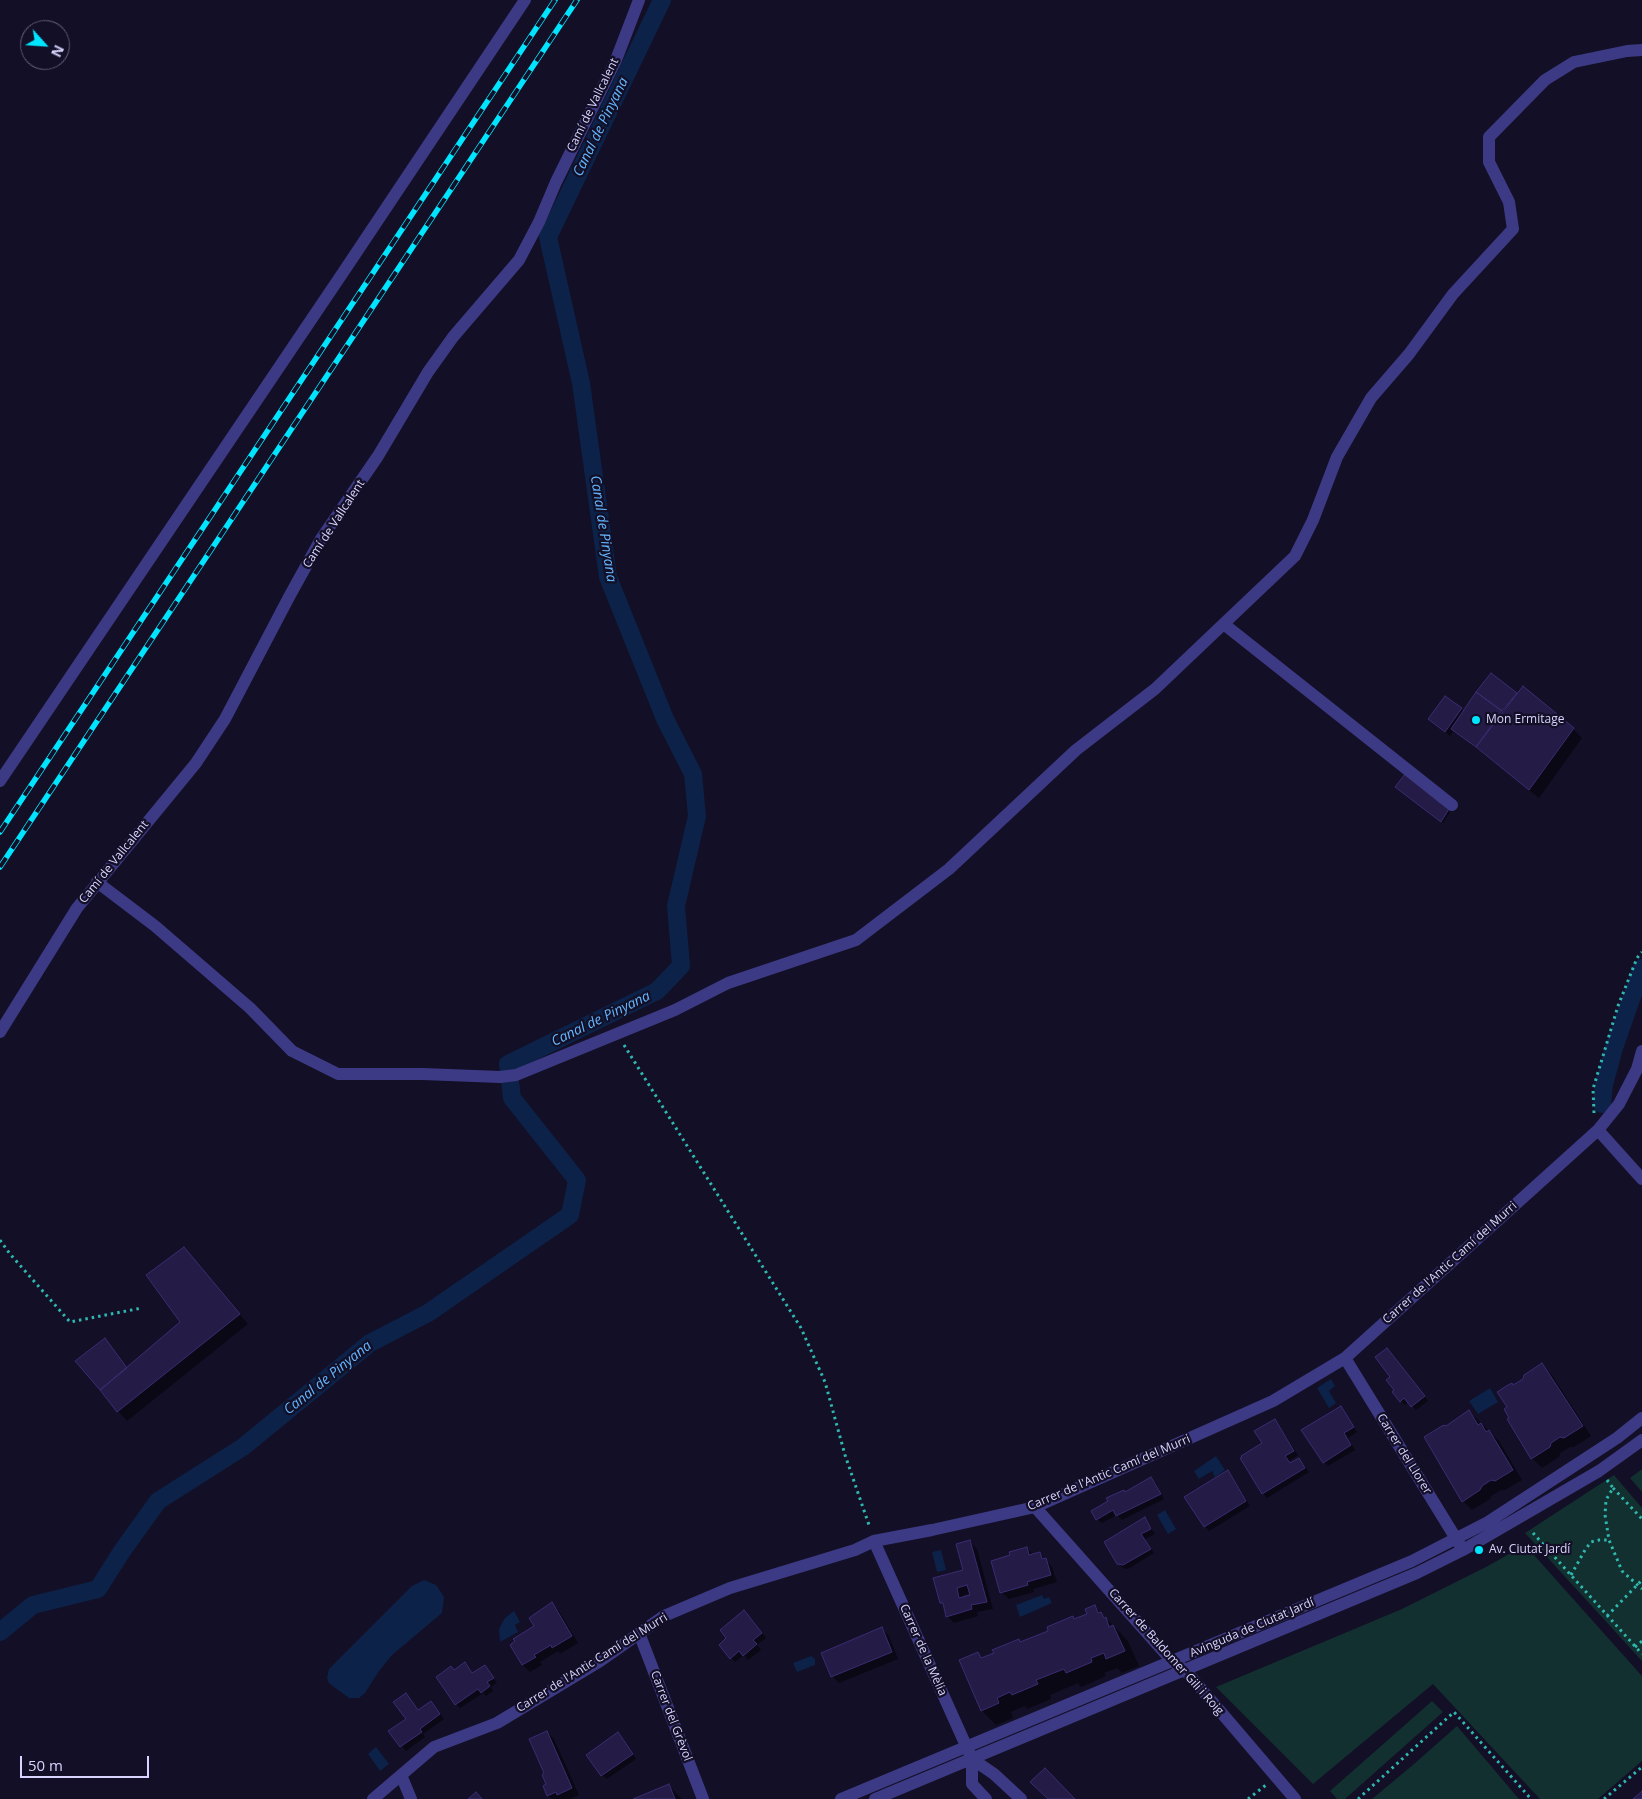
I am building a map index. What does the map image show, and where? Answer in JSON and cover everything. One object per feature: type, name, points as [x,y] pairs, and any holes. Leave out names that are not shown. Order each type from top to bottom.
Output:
[{"type":"street","points":[[0,781],[525,0]]},
{"type":"street","name":"Camí de Vallcalent","points":[[0,1032],[77,908],[196,763],[225,719],[284,605],[321,539],[378,456],[428,372],[453,337],[519,260],[616,60],[639,0]]},
{"type":"street","points":[[97,882],[155,926],[250,1008],[292,1051],[338,1074],[423,1074],[500,1077],[516,1075],[675,1010],[728,983],[856,940],[949,869],[1076,750],[1155,689],[1225,625],[1295,556],[1313,520],[1336,457],[1371,398],[1410,354],[1453,294],[1513,229],[1509,202],[1489,162],[1489,137],[1545,80],[1574,62],[1627,51],[1642,50]]},
{"type":"street","points":[[1225,625],[1452,805]]},
{"type":"street","name":"Carrer de l'Antic Camí del Murri","points":[[373,1799],[434,1747],[496,1723],[583,1671],[664,1616],[730,1588],[855,1550],[874,1541],[1035,1507],[1273,1401],[1345,1358],[1598,1130],[1619,1104],[1637,1069],[1642,1051]]},
{"type":"street","points":[[1598,1130],[1642,1179]]},
{"type":"street","name":"Carrer del Llorer","points":[[1345,1358],[1463,1550]]},
{"type":"street","name":"Avinguda de Ciutat Jardí","points":[[841,1799],[1412,1561],[1488,1522],[1618,1438],[1642,1418]]},
{"type":"street","name":"Avinguda de Ciutat Jardí","points":[[875,1799],[1417,1573],[1463,1550],[1599,1471],[1642,1440]]},
{"type":"street","name":"Carrer de Baldomer Gili i Roig","points":[[1035,1507],[1172,1661],[1185,1670],[1295,1799]]},
{"type":"street","name":"Carrer de la Mèlia","points":[[874,1541],[972,1759],[972,1784],[986,1799]]},
{"type":"street","name":"Carrer del Grèvol","points":[[639,1633],[703,1799]]},
{"type":"street","name":"Carrer de la Mèlia","points":[[972,1759],[994,1774],[1021,1799]]},
{"type":"street","points":[[401,1775],[410,1799]]},
{"type":"path","points":[[1598,1130],[1594,1122],[1593,1089],[1618,1006],[1637,958],[1642,952]]},
{"type":"path","points":[[617,1034],[801,1328],[825,1382],[845,1455],[874,1541]]},
{"type":"path","points":[[0,1240],[70,1322],[142,1308]]},
{"type":"path","points":[[1599,1471],[1642,1519]]},
{"type":"path","points":[[1613,1488],[1606,1500],[1604,1515],[1610,1540],[1622,1571],[1642,1589]]},
{"type":"path","points":[[1533,1534],[1642,1654]]},
{"type":"path","points":[[1571,1575],[1584,1550],[1592,1542],[1610,1540]]},
{"type":"path","points":[[1607,1616],[1642,1580]]},
{"type":"path","points":[[1635,1647],[1642,1641]]},
{"type":"path","points":[[1358,1799],[1454,1712],[1531,1799]]},
{"type":"path","points":[[1604,1799],[1642,1766]]},
{"type":"path","points":[[1248,1799],[1276,1776]]},
{"type":"green space","points":[[1642,1469],[1642,1492],[1630,1478]]},
{"type":"green space","points":[[1614,1475],[1642,1508],[1642,1661],[1525,1533]]},
{"type":"green space","points":[[1525,1545],[1642,1676],[1642,1761],[1598,1799],[1540,1799],[1433,1684],[1313,1784],[1216,1687],[1402,1609],[1486,1567]]},
{"type":"green space","points":[[1432,1701],[1443,1712],[1345,1799],[1337,1799],[1330,1791]]},
{"type":"green space","points":[[1457,1726],[1519,1799],[1372,1799],[1414,1764]]},
{"type":"water","points":[[1331,1379],[1335,1386],[1329,1391],[1336,1403],[1329,1408],[1317,1388]]},
{"type":"water","points":[[1490,1388],[1498,1402],[1478,1414],[1469,1401]]},
{"type":"water","points":[[1216,1456],[1225,1470],[1215,1477],[1212,1471],[1199,1479],[1194,1471]]},
{"type":"water","points":[[1165,1510],[1176,1529],[1168,1534],[1157,1515]]},
{"type":"water","points":[[941,1550],[946,1570],[937,1572],[932,1552]]},
{"type":"water","points":[[424,1580],[436,1585],[444,1597],[442,1613],[392,1655],[365,1693],[359,1698],[349,1698],[329,1683],[327,1678],[329,1669],[412,1586]]},
{"type":"water","points":[[1042,1595],[1044,1599],[1049,1597],[1052,1603],[1020,1617],[1016,1605]]},
{"type":"water","points":[[514,1611],[520,1622],[515,1625],[518,1632],[500,1642],[499,1629],[505,1618]]},
{"type":"water","points":[[811,1656],[815,1659],[815,1665],[797,1672],[793,1663]]},
{"type":"water","points":[[376,1747],[389,1764],[380,1771],[368,1754]]},
{"type":"building","points":[[1491,673],[1517,693],[1502,711],[1476,692]]},
{"type":"building","points":[[1523,686],[1574,728],[1529,790],[1476,747]]},
{"type":"building","name":"Mon Ermitage","points":[[1476,692],[1502,711],[1476,747],[1451,729]]},
{"type":"building","points":[[1445,696],[1462,708],[1445,732],[1428,719]]},
{"type":"building","points":[[1405,774],[1449,809],[1441,822],[1395,787]]},
{"type":"building","points":[[184,1247],[240,1314],[117,1412],[100,1390],[180,1322],[146,1275]]},
{"type":"building","points":[[105,1338],[127,1368],[100,1390],[75,1361]]},
{"type":"building","points":[[1387,1348],[1425,1396],[1411,1407],[1404,1398],[1400,1402],[1392,1392],[1394,1390],[1386,1380],[1390,1377],[1375,1357]]},
{"type":"building","points":[[1542,1363],[1583,1426],[1564,1438],[1560,1437],[1551,1443],[1550,1447],[1531,1459],[1507,1419],[1509,1418],[1504,1409],[1507,1407],[1497,1392],[1523,1379],[1524,1375]]},
{"type":"building","points":[[1341,1406],[1354,1427],[1344,1433],[1351,1445],[1323,1463],[1301,1430]]},
{"type":"building","points":[[1469,1410],[1478,1425],[1481,1423],[1486,1432],[1489,1430],[1513,1470],[1495,1481],[1491,1480],[1462,1502],[1424,1437],[1442,1426],[1446,1426]]},
{"type":"building","points":[[1275,1419],[1294,1451],[1285,1456],[1290,1463],[1299,1458],[1305,1468],[1262,1494],[1240,1458],[1262,1443],[1254,1431]]},
{"type":"building","points":[[1228,1470],[1246,1501],[1204,1527],[1184,1497]]},
{"type":"building","points":[[1151,1477],[1161,1494],[1116,1516],[1113,1510],[1096,1520],[1091,1511],[1108,1501],[1106,1498],[1124,1490],[1125,1492]]},
{"type":"building","points":[[1145,1517],[1151,1529],[1141,1534],[1151,1549],[1123,1565],[1117,1564],[1104,1542]]},
{"type":"building","points":[[970,1540],[987,1602],[971,1605],[972,1609],[946,1617],[943,1603],[940,1603],[933,1578],[963,1570],[956,1544]],"holes":[[[967,1585],[970,1595],[959,1598],[957,1588]]]},
{"type":"building","points":[[1027,1547],[1029,1555],[1040,1552],[1042,1559],[1046,1558],[1051,1575],[1027,1582],[1028,1585],[1000,1593],[991,1561],[1010,1555],[1009,1552]]},
{"type":"building","points":[[552,1602],[572,1636],[552,1648],[551,1645],[522,1665],[510,1645],[515,1641],[513,1639],[534,1626],[529,1618]]},
{"type":"building","points":[[1095,1605],[1098,1613],[1101,1612],[1104,1618],[1106,1617],[1109,1627],[1113,1625],[1125,1651],[1106,1659],[1104,1653],[1091,1658],[1092,1662],[1066,1673],[1064,1669],[1036,1680],[1038,1684],[1012,1695],[1010,1692],[997,1698],[999,1703],[981,1711],[959,1660],[978,1652],[981,1658],[994,1653],[992,1650],[1019,1639],[1020,1642],[1048,1631],[1047,1627],[1073,1616],[1074,1619],[1087,1614],[1085,1609]]},
{"type":"building","points":[[744,1610],[762,1633],[753,1640],[757,1644],[743,1656],[739,1651],[730,1659],[719,1645],[726,1638],[720,1630]]},
{"type":"building","points":[[882,1627],[892,1652],[831,1677],[821,1653]]},
{"type":"building","points":[[465,1662],[472,1673],[485,1665],[494,1678],[487,1682],[490,1686],[481,1693],[478,1689],[455,1705],[436,1677],[451,1666],[454,1670]]},
{"type":"building","points":[[406,1693],[418,1710],[431,1701],[440,1714],[420,1729],[422,1732],[400,1747],[388,1731],[406,1719],[393,1702]]},
{"type":"building","points":[[547,1731],[572,1788],[557,1795],[556,1792],[547,1796],[543,1786],[546,1784],[542,1775],[544,1773],[529,1739]]},
{"type":"building","points":[[618,1732],[633,1754],[601,1776],[586,1755]]},
{"type":"building","points":[[1045,1768],[1075,1799],[1048,1799],[1030,1782]]},
{"type":"building","points":[[669,1784],[675,1799],[633,1799]]},
{"type":"building","points":[[1642,1791],[1642,1799],[1633,1799]]},
{"type":"building","points":[[476,1792],[482,1799],[468,1799]]},
{"type":"waterway","name":"Canal de Pinyana","points":[[0,1632],[33,1605],[98,1589],[122,1551],[158,1501],[243,1447],[370,1343],[428,1313],[570,1215],[577,1180],[512,1098],[508,1064],[657,991],[681,966],[676,906],[697,816],[693,774],[665,719],[608,577],[581,383],[548,237],[662,0]]},
{"type":"waterway","name":"Canal de Pinyana","points":[[1602,1104],[1604,1085],[1614,1048],[1642,968]]},
{"type":"railway","points":[[0,832],[555,0]]},
{"type":"railway","points":[[0,867],[577,0]]},
{"type":"place","name":"Mon Ermitage","points":[[1476,720]]},
{"type":"place","name":"Av. Ciutat Jardí","points":[[1479,1550]]}]
